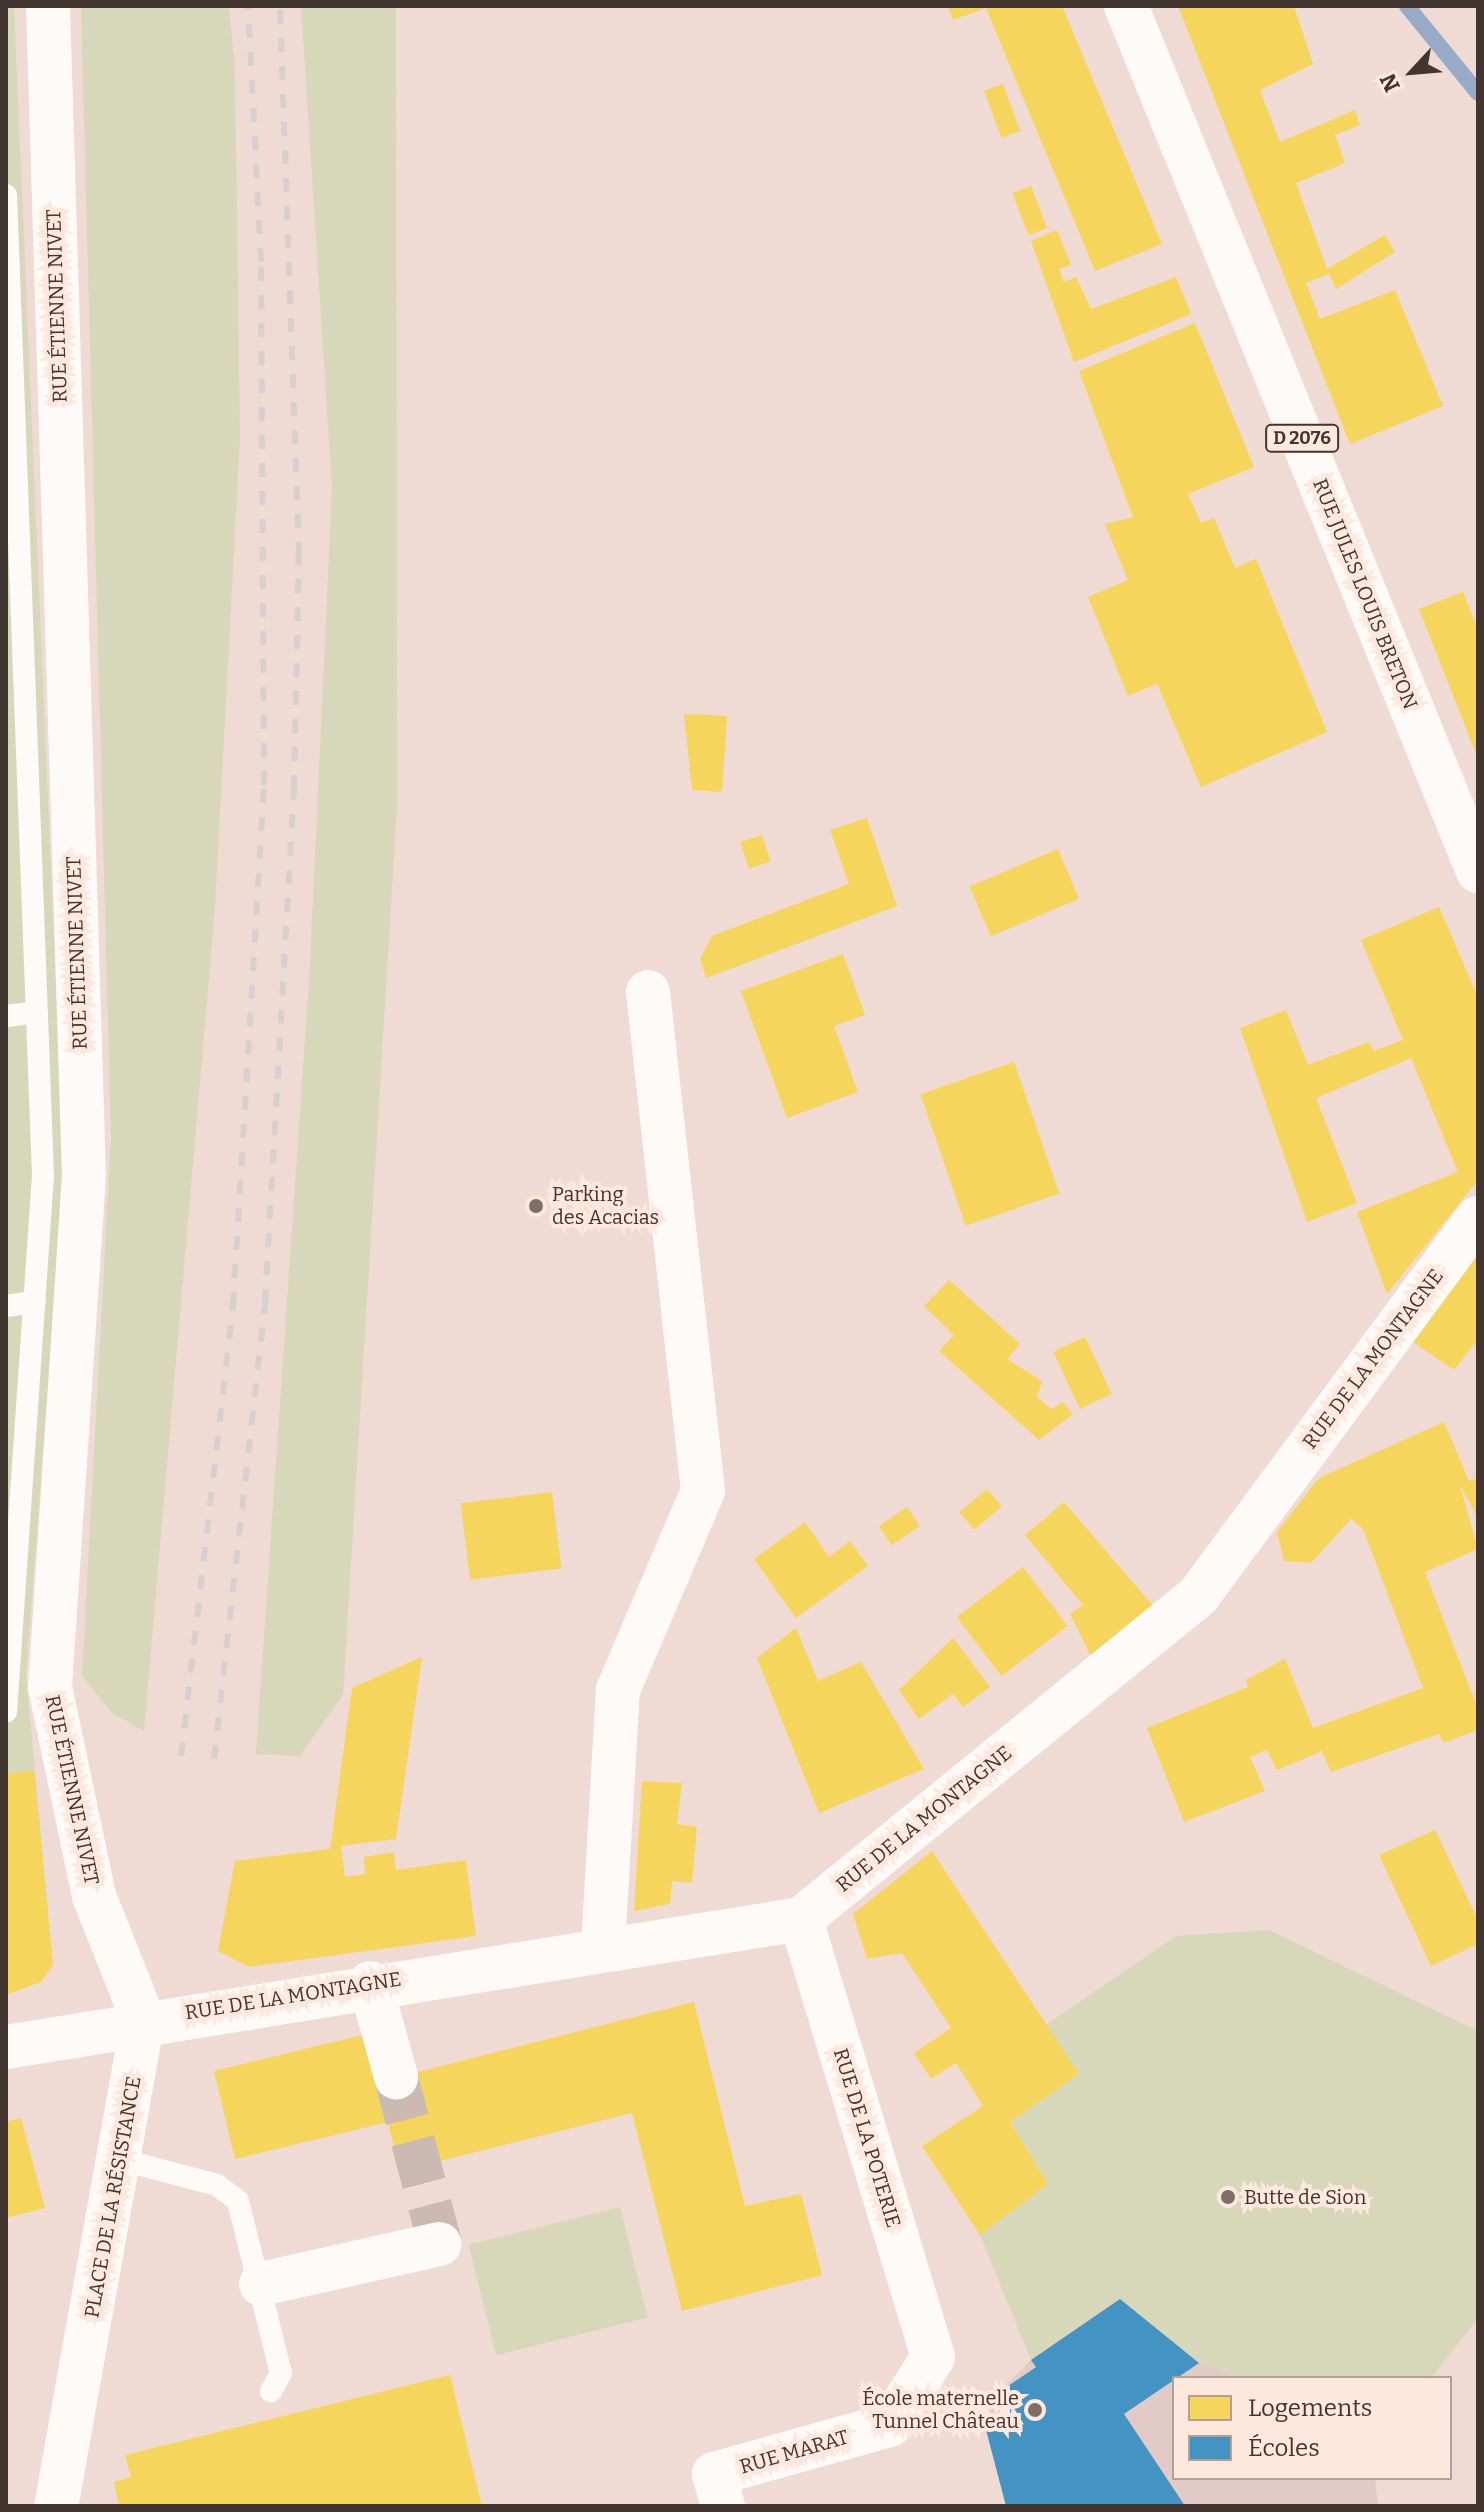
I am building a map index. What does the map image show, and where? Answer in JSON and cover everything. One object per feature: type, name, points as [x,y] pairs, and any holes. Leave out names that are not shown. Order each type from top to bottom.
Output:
[{"type":"street","name":"RUE ÉTIENNE NIVET","points":[[48,6],[84,1175],[50,1687],[94,1896],[143,2019]]},
{"type":"street","name":"RUE JULES LOUIS BRETON","points":[[1126,6],[1478,871]]},
{"type":"street","points":[[603,1948],[618,1690],[703,1491],[648,992]]},
{"type":"street","name":"RUE DE LA MONTAGNE","points":[[6,2047],[143,2019],[801,1919],[1198,1596],[1478,1218]]},
{"type":"street","name":"RUE DE LA POTERIE","points":[[801,1919],[933,2357]]},
{"type":"street","points":[[370,1983],[396,2077]]},
{"type":"street","name":"PLACE DE LA RÉSISTANCE","points":[[56,2506],[122,2160],[143,2019]]},
{"type":"street","points":[[261,2284],[440,2244]]},
{"type":"street","name":"RUE MARAT","points":[[719,2490],[890,2425],[933,2357]]},
{"type":"lane","points":[[6,195],[12,516],[43,1175],[6,1712]]},
{"type":"lane","points":[[6,1016],[37,1012]]},
{"type":"lane","points":[[6,1306],[35,1302]]},
{"type":"lane","points":[[122,2160],[217,2185],[238,2201],[281,2373],[271,2391]]},
{"type":"shaded area","points":[[1120,2299],[1199,2363],[1235,2376],[1172,2376],[1172,2480],[1375,2480],[1378,2506],[1006,2506],[985,2426],[998,2393],[1031,2360]]},
{"type":"green space","points":[[6,6],[14,6],[64,1177],[26,1675],[53,1965],[6,1995]]},
{"type":"green space","points":[[81,6],[229,6],[235,69],[240,437],[215,908],[144,1731],[112,1713],[82,1676],[111,1138]]},
{"type":"green space","points":[[301,6],[396,6],[397,806],[343,1695],[300,1756],[256,1754],[310,965],[332,488]]},
{"type":"green space","points":[[1269,1930],[1478,2031],[1478,2318],[1433,2376],[1235,2376],[1199,2363],[1120,2299],[1031,2360],[980,2235],[1048,2184],[1010,2122],[1079,2074],[1046,2025],[1176,1936]]},
{"type":"green space","points":[[620,2207],[648,2318],[496,2355],[469,2245]]},
{"type":"building: Logements","points":[[948,6],[1062,6],[1162,244],[1095,271],[986,8],[953,20]]},
{"type":"building: Logements","points":[[1178,6],[1294,6],[1313,64],[1260,90],[1280,142],[1355,110],[1360,125],[1335,135],[1345,163],[1296,183],[1327,269],[1385,235],[1395,252],[1336,289],[1329,274],[1306,283],[1320,319],[1395,290],[1443,406],[1350,444]]},
{"type":"building: Logements","points":[[1003,84],[1020,131],[1001,138],[984,91]]},
{"type":"building: Logements","points":[[1031,186],[1047,228],[1028,235],[1012,193]]},
{"type":"building: Logements","points":[[1057,230],[1071,265],[1059,269],[1064,282],[1076,277],[1091,309],[1176,277],[1191,314],[1074,362],[1031,241]]},
{"type":"building: Logements","points":[[1195,323],[1254,467],[1188,494],[1201,523],[1214,518],[1235,568],[1256,559],[1327,732],[1201,787],[1157,684],[1128,696],[1088,597],[1128,580],[1105,524],[1133,517],[1079,371]]},
{"type":"building: Logements","points":[[1463,592],[1478,630],[1478,759],[1419,609]]},
{"type":"building: Logements","points":[[684,714],[727,716],[722,792],[692,790]]},
{"type":"building: Logements","points":[[867,818],[897,906],[706,978],[700,959],[712,936],[849,884],[830,830]]},
{"type":"building: Logements","points":[[762,835],[771,862],[749,869],[740,842]]},
{"type":"building: Logements","points":[[1058,849],[1079,899],[991,936],[970,887]]},
{"type":"building: Logements","points":[[1439,907],[1478,997],[1478,1180],[1387,1294],[1357,1212],[1458,1172],[1411,1058],[1316,1098],[1357,1203],[1307,1222],[1240,1028],[1286,1010],[1308,1065],[1369,1042],[1374,1051],[1403,1040],[1361,940]]},
{"type":"building: Logements","points":[[843,954],[865,1015],[834,1026],[858,1092],[787,1118],[741,991]]},
{"type":"building: Logements","points":[[1014,1062],[1059,1193],[966,1226],[920,1094]]},
{"type":"building: Logements","points":[[1478,1251],[1478,1339],[1454,1370],[1413,1342]]},
{"type":"building: Logements","points":[[949,1280],[1020,1344],[1007,1359],[1042,1381],[1037,1397],[1051,1409],[1063,1402],[1073,1414],[1039,1440],[939,1351],[954,1335],[924,1306]]},
{"type":"building: Logements","points":[[1085,1337],[1112,1394],[1080,1409],[1053,1352]]},
{"type":"building: Logements","points":[[1444,1422],[1469,1481],[1478,1478],[1478,1518],[1460,1485],[1478,1549],[1425,1572],[1478,1709],[1478,1730],[1443,1743],[1439,1734],[1331,1772],[1322,1751],[1277,1770],[1267,1750],[1250,1757],[1265,1791],[1184,1822],[1147,1728],[1248,1687],[1246,1680],[1285,1659],[1313,1728],[1423,1688],[1363,1529],[1351,1519],[1311,1563],[1284,1561],[1277,1532],[1319,1478]]},
{"type":"building: Logements","points":[[987,1489],[1002,1507],[974,1530],[959,1512]]},
{"type":"building: Logements","points":[[552,1492],[561,1568],[470,1580],[461,1503]]},
{"type":"building: Logements","points":[[1064,1502],[1154,1607],[1091,1656],[1070,1614],[1083,1605],[1025,1535]]},
{"type":"building: Logements","points":[[907,1507],[920,1526],[892,1545],[879,1526]]},
{"type":"building: Logements","points":[[805,1522],[829,1557],[850,1541],[868,1566],[796,1618],[754,1559]]},
{"type":"building: Logements","points":[[1023,1567],[1068,1626],[1001,1676],[957,1617]]},
{"type":"building: Logements","points":[[796,1628],[818,1681],[861,1662],[924,1769],[819,1813],[757,1658]]},
{"type":"building: Logements","points":[[953,1638],[990,1687],[963,1707],[953,1694],[919,1719],[899,1690]]},
{"type":"building: Logements","points":[[422,1657],[396,1839],[341,1846],[345,1877],[365,1874],[364,1857],[394,1852],[396,1870],[466,1860],[476,1936],[249,1967],[218,1951],[235,1861],[330,1849],[352,1688]]},
{"type":"building: Logements","points":[[34,1770],[53,1965],[41,1982],[6,1995],[8,1774]]},
{"type":"building: Logements","points":[[642,1781],[682,1783],[677,1824],[697,1827],[692,1883],[672,1881],[670,1904],[634,1911]]},
{"type":"building: Logements","points":[[1435,1830],[1478,1920],[1478,1944],[1431,1966],[1379,1855]]},
{"type":"building: Logements","points":[[932,1851],[1079,2074],[1010,2122],[1048,2184],[980,2235],[922,2146],[983,2106],[956,2063],[931,2079],[914,2053],[951,2028],[902,1953],[867,1959],[853,1914]]},
{"type":"building: Logements","points":[[694,2002],[745,2206],[801,2194],[822,2275],[682,2311],[632,2113],[400,2171],[388,2122],[235,2159],[214,2071],[367,2034],[378,2082]]},
{"type":"building: Logements","points":[[21,2118],[45,2208],[6,2218],[6,2122]]},
{"type":"building: Logements","points":[[450,2375],[482,2506],[119,2506],[114,2482],[131,2477],[125,2455]]},
{"type":"building: Écoles","points":[[1120,2299],[1199,2363],[1180,2376],[1172,2376],[1172,2381],[1124,2414],[1185,2506],[1006,2506],[985,2426],[1009,2410],[998,2393],[1036,2367],[1031,2360]]},
{"type":"waterway","points":[[1407,6],[1478,93]]},
{"type":"tunnel","points":[[396,2077],[440,2244]]},
{"type":"railway","points":[[181,1756],[233,1306],[264,785],[261,262],[248,6]]},
{"type":"railway","points":[[214,1759],[265,1303],[294,789],[299,556],[280,6]]},
{"type":"place","name":"Parking des Acacias","points":[[536,1206]]},
{"type":"place","name":"Butte de Sion","points":[[1228,2197]]},
{"type":"place","name":"École maternelle Tunnel Château","points":[[1035,2410]]}]
